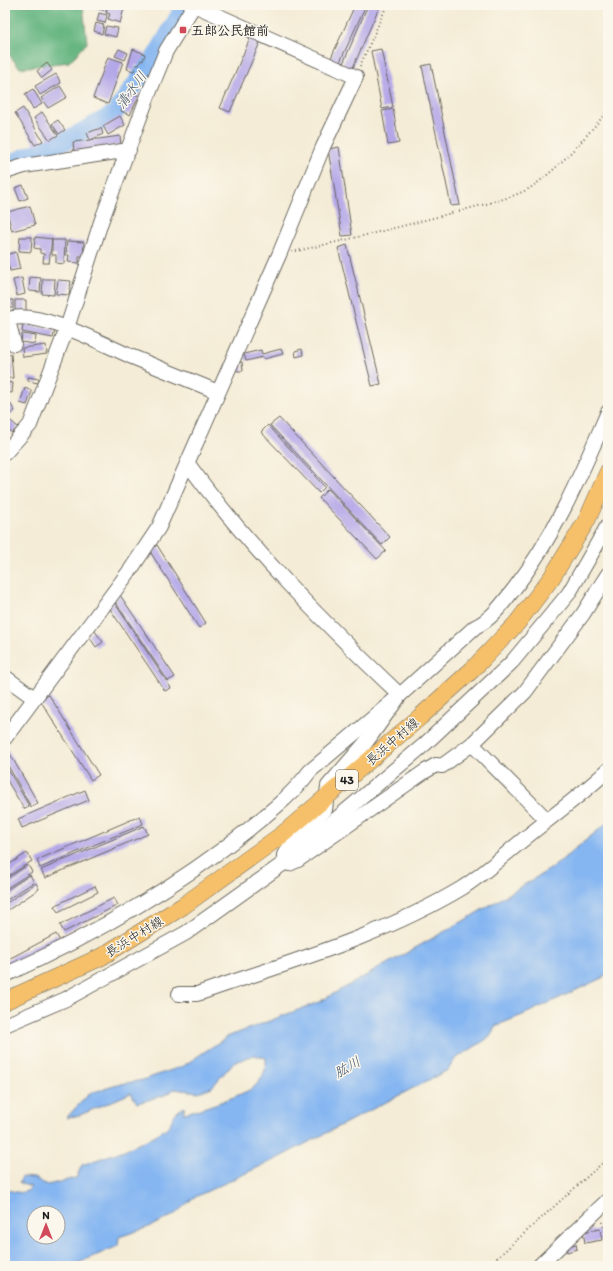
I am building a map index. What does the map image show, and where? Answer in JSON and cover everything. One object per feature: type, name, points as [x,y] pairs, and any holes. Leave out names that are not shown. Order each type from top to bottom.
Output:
[{"type":"main road","name":"長浜中村線","points":[[5,1001],[101,957],[183,906],[282,834],[460,680],[517,623],[552,577],[587,520],[608,472]]},
{"type":"street","points":[[5,453],[30,425],[67,328],[101,222],[166,51],[194,5],[356,77],[323,147],[279,255],[159,527],[147,546],[5,738]]},
{"type":"street","points":[[5,172],[24,166],[129,150]]},
{"type":"street","points":[[14,344],[9,324],[12,318],[20,316],[34,318],[67,328],[218,392]]},
{"type":"street","points":[[5,975],[70,944],[114,920],[173,884],[226,847],[278,805],[299,786],[310,771],[400,695],[475,627],[484,622],[497,611],[533,564],[564,511],[608,412]]},
{"type":"street","points":[[188,464],[226,515],[292,587],[340,639],[400,695]]},
{"type":"street","points":[[5,1025],[66,999],[186,933],[284,863],[425,744],[512,662],[569,593],[608,525]]},
{"type":"street","points":[[284,863],[289,864],[298,860],[424,772],[436,765],[442,766],[472,744],[525,692],[583,614],[608,574]]},
{"type":"street","points":[[5,677],[34,698]]},
{"type":"street","points":[[284,863],[284,855],[293,842],[324,810],[328,786],[371,735],[400,695]]},
{"type":"street","points":[[472,744],[547,820]]},
{"type":"street","points":[[179,994],[197,994],[389,926],[462,888],[491,868],[547,820],[588,789],[608,770]]},
{"type":"street","points":[[539,1266],[603,1205]]},
{"type":"path","points":[[356,77],[387,5]]},
{"type":"path","points":[[279,255],[402,226],[494,202],[529,188],[554,169],[608,111]]},
{"type":"path","points":[[488,1266],[608,1158]]},
{"type":"path","points":[[603,1205],[608,1238]]},
{"type":"green space","points":[[5,5],[83,5],[87,43],[69,62],[20,68],[5,50]]},
{"type":"water","name":"肱川","points":[[608,822],[608,973],[602,978],[525,1014],[495,1026],[490,1037],[455,1059],[448,1070],[278,1158],[193,1198],[174,1215],[149,1227],[119,1237],[118,1246],[71,1266],[5,1266],[5,1188],[12,1191],[26,1192],[31,1187],[19,1183],[22,1177],[34,1178],[47,1185],[76,1178],[82,1165],[125,1150],[156,1135],[170,1124],[177,1112],[185,1107],[183,1113],[221,1102],[251,1089],[262,1077],[266,1066],[266,1058],[254,1055],[233,1063],[212,1087],[198,1092],[174,1089],[163,1096],[137,1103],[131,1093],[80,1115],[66,1118],[90,1093],[121,1084],[143,1080],[183,1066],[227,1037],[319,1002],[465,920],[552,868]]},
{"type":"building","points":[[92,5],[107,5],[106,11],[92,7]]},
{"type":"building","points":[[108,5],[125,5],[120,23],[108,19],[110,14],[106,13]]},
{"type":"building","points":[[355,5],[366,5],[339,64],[330,60]]},
{"type":"building","points":[[368,5],[380,5],[352,70],[342,66]]},
{"type":"building","points":[[99,13],[107,15],[105,23],[97,21]]},
{"type":"building","points":[[96,23],[104,25],[102,34],[94,31]]},
{"type":"building","points":[[106,26],[118,28],[116,37],[104,34]]},
{"type":"building","points":[[251,36],[261,40],[230,112],[220,108]]},
{"type":"building","points":[[119,49],[128,53],[125,60],[115,56]]},
{"type":"building","points":[[133,49],[145,54],[143,61],[141,60],[139,65],[136,65],[134,71],[127,69]]},
{"type":"building","points":[[381,49],[393,107],[382,109],[371,51]]},
{"type":"building","points":[[108,57],[123,62],[108,104],[93,98]]},
{"type":"building","points":[[47,63],[52,70],[42,78],[37,71]]},
{"type":"building","points":[[431,64],[460,205],[451,206],[422,66]]},
{"type":"building","points":[[56,74],[61,83],[40,95],[35,86]]},
{"type":"building","points":[[60,86],[67,97],[48,108],[41,98]]},
{"type":"building","points":[[33,89],[42,104],[33,109],[25,94]]},
{"type":"building","points":[[130,92],[139,96],[130,115],[121,111]]},
{"type":"building","points":[[23,108],[43,141],[35,145],[15,113]]},
{"type":"building","points":[[393,109],[399,143],[388,145],[382,111]]},
{"type":"building","points":[[42,112],[58,135],[50,140],[34,118]]},
{"type":"building","points":[[120,116],[125,125],[108,135],[103,126]]},
{"type":"building","points":[[58,120],[65,130],[59,134],[52,124]]},
{"type":"building","points":[[101,128],[103,134],[91,140],[120,136],[121,145],[74,151],[73,142],[90,140],[87,133]]},
{"type":"building","points":[[339,147],[352,235],[342,236],[328,149]]},
{"type":"building","points":[[23,185],[28,198],[20,201],[15,188]]},
{"type":"building","points":[[30,206],[35,225],[12,231],[7,212]]},
{"type":"building","points":[[20,237],[32,237],[31,252],[19,251]]},
{"type":"building","points":[[35,237],[52,239],[49,263],[43,263],[44,254],[40,253],[40,249],[34,248]]},
{"type":"building","points":[[52,240],[65,240],[64,264],[56,263],[56,255],[52,255]]},
{"type":"building","points":[[67,241],[84,242],[83,256],[79,256],[79,263],[68,262],[69,255],[66,255]]},
{"type":"building","points":[[347,245],[381,384],[372,386],[338,248]]},
{"type":"building","points":[[16,252],[20,269],[10,271],[5,255]]},
{"type":"building","points":[[30,277],[41,278],[40,292],[29,291]]},
{"type":"building","points":[[22,278],[25,294],[17,296],[13,280]]},
{"type":"building","points":[[43,279],[55,279],[54,295],[42,294]]},
{"type":"building","points":[[58,280],[71,281],[69,295],[56,294]]},
{"type":"building","points":[[5,300],[13,300],[13,308],[5,308]]},
{"type":"building","points":[[15,300],[26,300],[26,314],[18,314],[18,311],[15,311]]},
{"type":"building","points":[[23,324],[55,330],[53,338],[22,332]]},
{"type":"building","points":[[22,334],[36,336],[35,344],[21,342]]},
{"type":"building","points":[[46,345],[47,354],[23,357],[22,348]]},
{"type":"building","points":[[281,349],[283,354],[264,359],[263,357],[246,361],[244,354],[261,350],[262,354]]},
{"type":"building","points":[[302,349],[303,355],[296,357],[295,351]]},
{"type":"building","points":[[5,354],[11,354],[13,378],[5,378]]},
{"type":"building","points":[[242,362],[243,371],[237,371],[236,363]]},
{"type":"building","points":[[28,377],[39,379],[38,383],[28,381]]},
{"type":"building","points":[[5,382],[13,383],[12,393],[5,392]]},
{"type":"building","points":[[25,388],[32,391],[27,405],[20,403]]},
{"type":"building","points":[[10,403],[15,411],[8,416],[5,415],[5,406]]},
{"type":"building","points":[[6,417],[18,427],[12,433],[5,427]]},
{"type":"building","points":[[279,418],[390,537],[382,545],[270,425]]},
{"type":"building","points":[[268,425],[325,487],[319,493],[261,432]]},
{"type":"building","points":[[328,489],[386,551],[377,559],[319,498]]},
{"type":"building","points":[[157,545],[206,623],[199,628],[149,550]]},
{"type":"building","points":[[120,595],[175,677],[168,681],[114,600]]},
{"type":"building","points":[[114,602],[171,688],[165,691],[108,606]]},
{"type":"building","points":[[94,630],[103,642],[96,647],[88,635]]},
{"type":"building","points":[[49,695],[99,775],[91,780],[40,700]]},
{"type":"building","points":[[5,745],[38,803],[31,807],[5,760]]},
{"type":"building","points":[[5,764],[29,806],[24,809],[5,777]]},
{"type":"building","points":[[85,790],[89,800],[22,828],[18,819]]},
{"type":"building","points":[[140,816],[143,824],[40,868],[37,860]]},
{"type":"building","points":[[144,826],[148,834],[45,878],[41,870]]},
{"type":"building","points":[[27,853],[32,861],[5,878],[5,867]]},
{"type":"building","points":[[28,865],[32,872],[5,889],[5,880]]},
{"type":"building","points":[[30,875],[34,882],[5,901],[5,891]]},
{"type":"building","points":[[36,883],[39,889],[5,912],[5,904]]},
{"type":"building","points":[[95,886],[98,892],[58,912],[54,906]]},
{"type":"building","points":[[114,898],[118,905],[64,932],[60,925]]},
{"type":"building","points":[[56,934],[60,941],[5,969],[5,961]]},
{"type":"building","points":[[600,1229],[602,1240],[585,1243],[583,1232]]},
{"type":"building","points":[[576,1244],[577,1249],[567,1252],[565,1247]]},
{"type":"waterway","name":"清水川","points":[[5,165],[65,141],[114,114],[157,54],[185,5]]},
{"type":"place","name":"五郎公民館前","points":[[183,30]]}]
